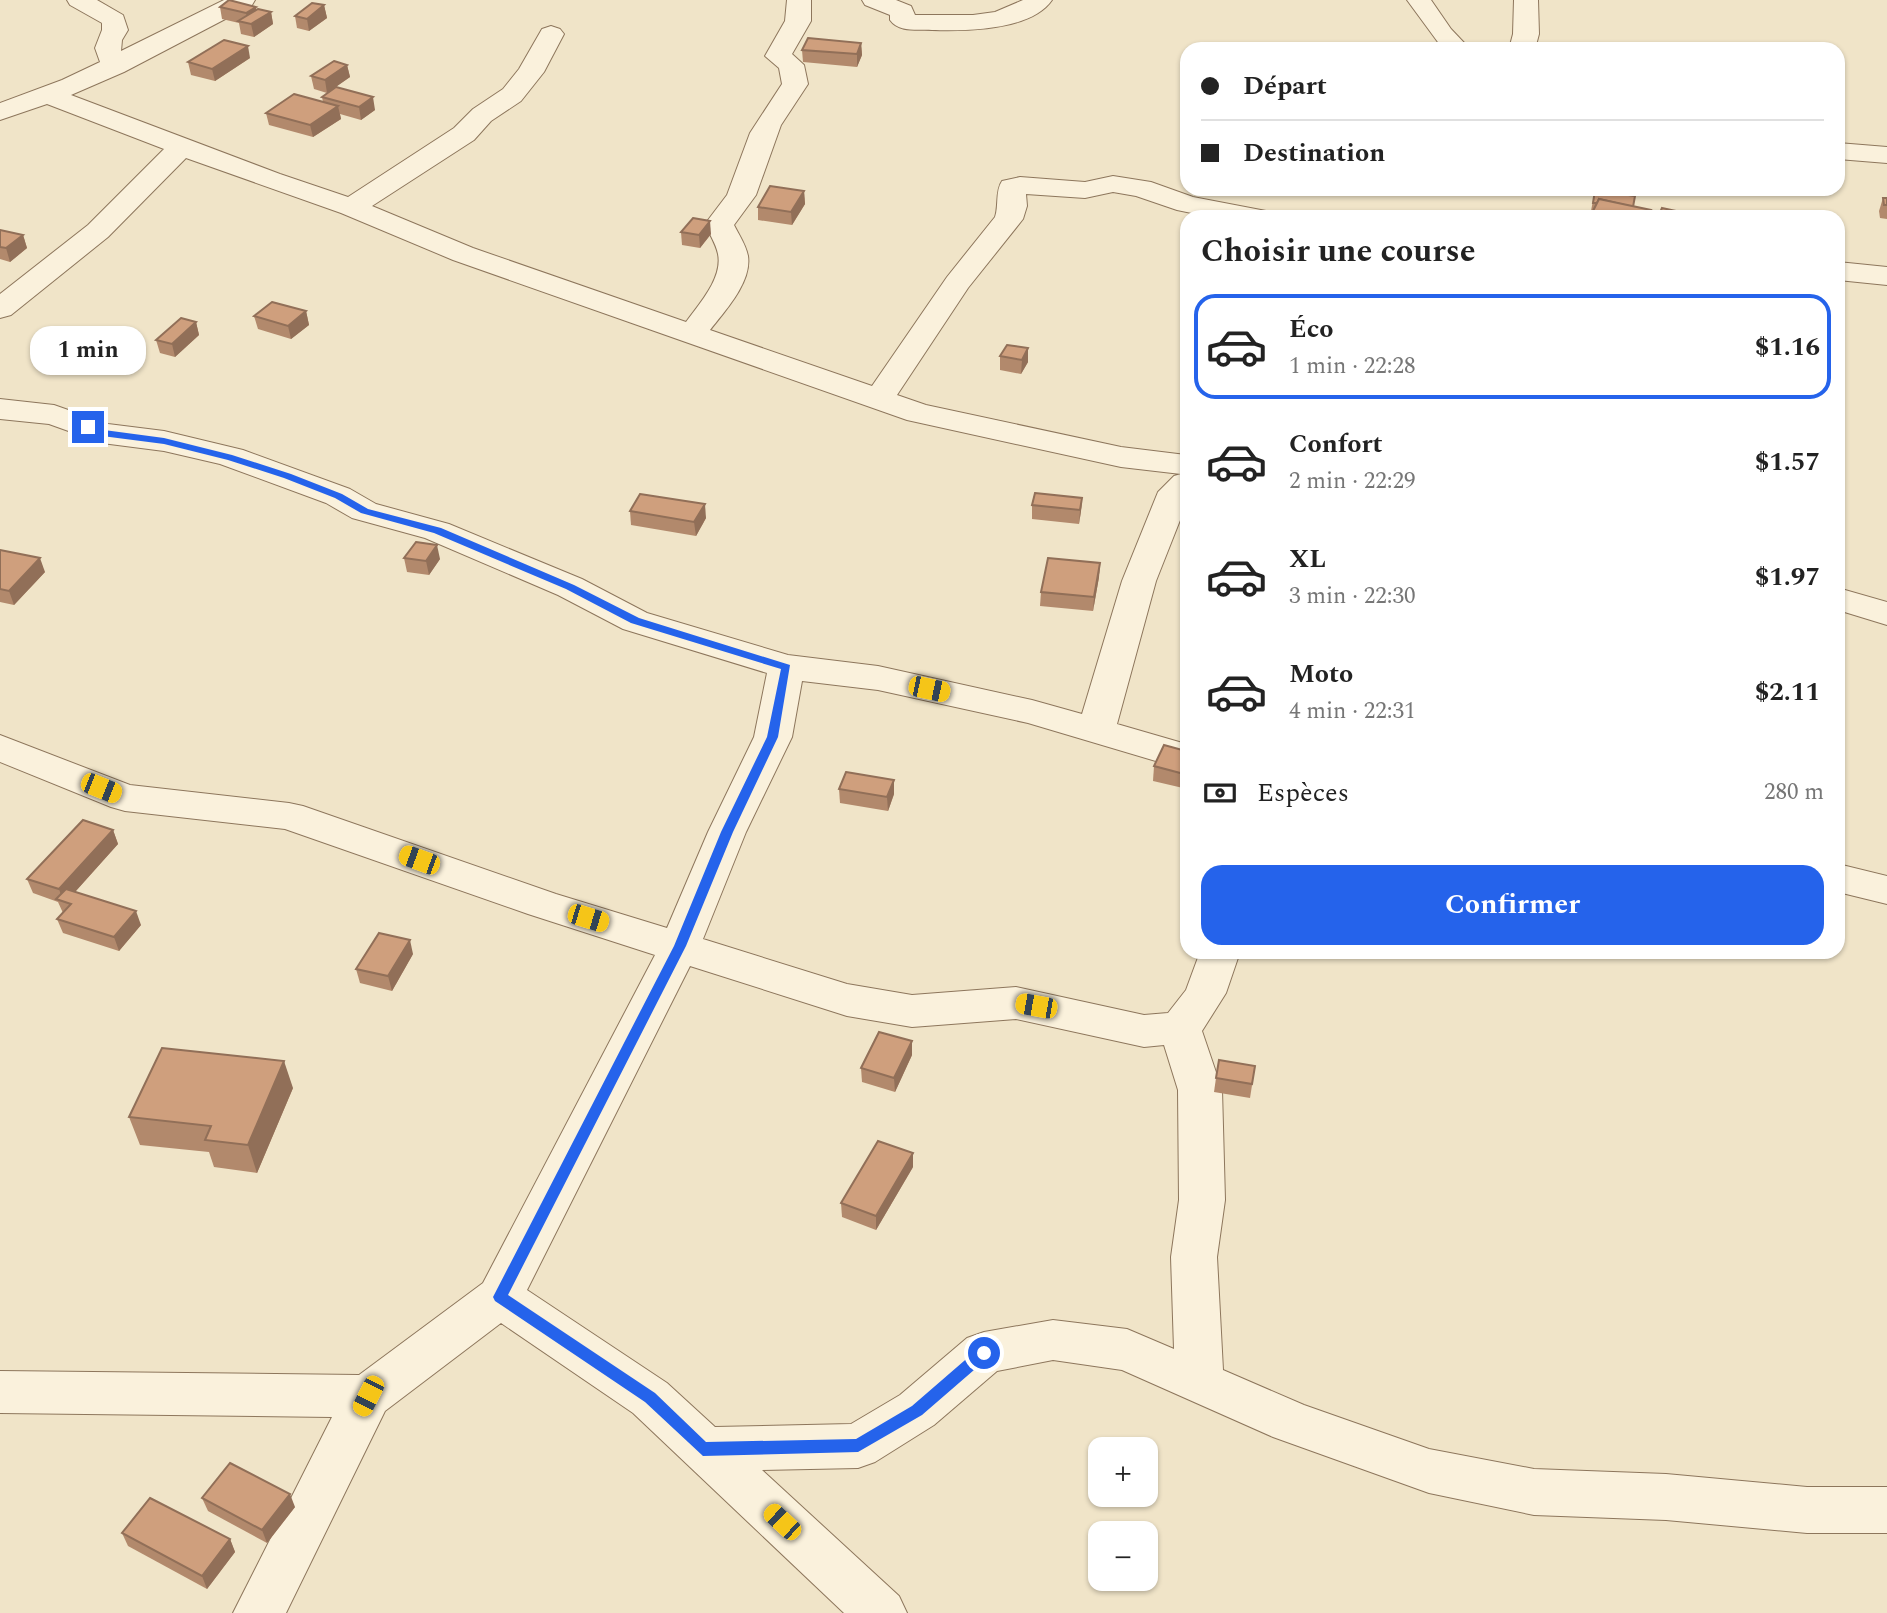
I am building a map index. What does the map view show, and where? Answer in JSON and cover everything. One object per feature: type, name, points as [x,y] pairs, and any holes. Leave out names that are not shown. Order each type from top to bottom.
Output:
[{"type":"street","points":[[79,0],[114,20],[116,30],[107,42],[107,53],[115,66]]},
{"type":"street","points":[[0,112],[115,66],[243,0]]},
{"type":"street","points":[[691,335],[719,296],[733,269],[734,256],[719,224],[732,213],[742,198],[759,142],[768,123],[795,83],[792,65],[778,56],[798,21],[799,0]]},
{"type":"street","points":[[874,0],[902,11],[903,20],[909,23],[948,24],[997,19],[1016,14],[1040,0]]},
{"type":"street","points":[[1419,0],[1450,42]]},
{"type":"street","points":[[1523,42],[1526,0]]},
{"type":"street","points":[[351,206],[464,134],[482,115],[512,95],[531,72],[551,34]]},
{"type":"street","points":[[47,95],[270,180],[351,206],[463,254],[918,413],[1121,457],[1180,464]]},
{"type":"street","points":[[0,309],[98,231],[182,146]]},
{"type":"street","points":[[1845,152],[1887,155]]},
{"type":"street","points":[[879,399],[957,282],[1009,219],[1013,206],[1012,187],[1020,185],[1086,190],[1113,184],[1141,188],[1187,204],[1219,210]]},
{"type":"street","points":[[1845,272],[1887,276]]},
{"type":"street","points":[[0,409],[54,415],[102,433],[164,441],[243,461],[338,496],[364,511],[437,531],[570,587],[635,621],[786,667],[878,678],[1097,729],[1180,755]]},
{"type":"street","points":[[1097,729],[1139,581],[1175,492],[1180,488]]},
{"type":"street","points":[[1845,601],[1887,614]]},
{"type":"street","points":[[259,1613],[368,1396],[500,1297],[680,946],[727,832],[773,737],[786,667]]},
{"type":"street","points":[[1,749],[125,798],[289,816],[542,904],[847,1000],[912,1012],[1016,1003],[1144,1031],[1180,1028],[1202,1003],[1212,982],[1218,959]]},
{"type":"street","points":[[1845,880],[1887,890]]},
{"type":"street","points":[[1180,1028],[1200,1090],[1202,1200],[1194,1257],[1199,1382]]},
{"type":"street","points":[[500,1297],[650,1398],[881,1613]]},
{"type":"street","points":[[703,1449],[858,1446],[917,1410],[984,1353],[1053,1340],[1127,1350],[1290,1422],[1429,1471],[1534,1493],[1665,1497],[1807,1510],[1887,1510]]},
{"type":"street","points":[[0,1392],[368,1396]]},
{"type":"building","points":[[229,0],[256,7],[246,13],[220,7]]},
{"type":"building","points":[[312,3],[324,5],[307,19],[295,16]]},
{"type":"building","points":[[258,9],[271,12],[251,24],[238,21]]},
{"type":"building","points":[[808,38],[861,43],[857,54],[802,50]]},
{"type":"building","points":[[224,40],[248,46],[212,69],[188,62]]},
{"type":"building","points":[[334,61],[347,65],[325,80],[311,76]]},
{"type":"building","points":[[336,87],[373,97],[359,107],[322,97]]},
{"type":"building","points":[[294,94],[338,106],[310,125],[266,113]]},
{"type":"building","points":[[770,186],[804,191],[791,212],[758,207]]},
{"type":"building","points":[[1594,196],[1635,196],[1633,207],[1599,199],[1597,203],[1593,203]]},
{"type":"building","points":[[1599,199],[1651,210],[1594,210]]},
{"type":"building","points":[[693,218],[710,221],[699,235],[681,232]]},
{"type":"building","points":[[0,230],[23,235],[6,248],[0,247]]},
{"type":"building","points":[[272,302],[306,311],[288,326],[254,316]]},
{"type":"building","points":[[181,318],[196,322],[172,344],[156,340]]},
{"type":"building","points":[[1007,345],[1028,348],[1022,360],[1000,356]]},
{"type":"building","points":[[1035,493],[1082,498],[1080,510],[1032,505]]},
{"type":"building","points":[[640,494],[705,504],[694,522],[630,511]]},
{"type":"building","points":[[416,542],[437,545],[426,561],[404,558]]},
{"type":"building","points":[[0,550],[40,558],[9,591],[0,589]]},
{"type":"building","points":[[1048,558],[1100,563],[1094,597],[1041,592]]},
{"type":"building","points":[[1164,745],[1180,749],[1180,773],[1154,766]]},
{"type":"building","points":[[846,772],[894,780],[887,797],[839,789]]},
{"type":"building","points":[[83,820],[113,830],[59,889],[27,879]]},
{"type":"building","points":[[66,889],[136,911],[114,937],[57,919],[71,904],[56,899]]},
{"type":"building","points":[[379,933],[410,940],[388,976],[356,969]]},
{"type":"building","points":[[879,1032],[912,1041],[894,1078],[861,1068]]},
{"type":"building","points":[[162,1048],[284,1061],[248,1145],[205,1140],[211,1126],[129,1117]]},
{"type":"building","points":[[1219,1060],[1255,1066],[1252,1084],[1216,1078]]},
{"type":"building","points":[[878,1141],[913,1153],[876,1216],[841,1203]]},
{"type":"building","points":[[230,1463],[290,1494],[262,1530],[202,1498]]},
{"type":"building","points":[[150,1498],[230,1539],[202,1576],[122,1533]]},
{"type":"route","points":[[88,427],[102,433],[164,441],[232,457],[288,476],[338,496],[364,511],[437,531],[570,587],[635,621],[786,667],[773,737],[727,832],[680,946],[500,1297],[650,1398],[703,1449],[858,1446],[917,1410],[984,1353]]}]
